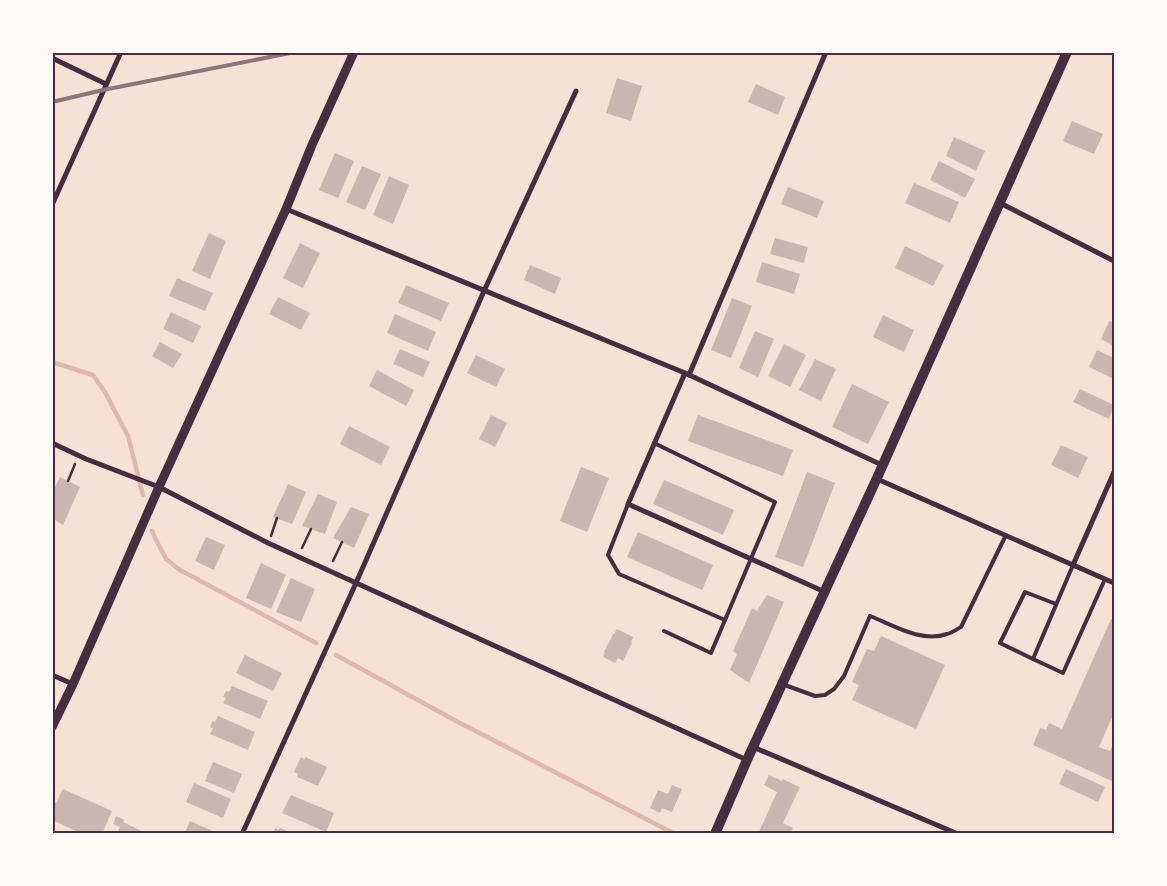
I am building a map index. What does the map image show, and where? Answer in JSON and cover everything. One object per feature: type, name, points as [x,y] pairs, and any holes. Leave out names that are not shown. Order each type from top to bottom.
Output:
[{"type":"main road","points":[[715,834],[747,760],[877,478],[1067,52]]},
{"type":"street","points":[[52,204],[121,52]]},
{"type":"street","points":[[52,727],[286,208],[354,52]]},
{"type":"street","points":[[824,592],[628,504],[654,443],[687,374],[826,52]]},
{"type":"street","points":[[52,58],[106,84]]},
{"type":"street","points":[[242,834],[356,583],[484,291],[576,91]]},
{"type":"street","points":[[1000,203],[1114,261]]},
{"type":"street","points":[[286,208],[687,374],[882,464]]},
{"type":"street","points":[[52,443],[159,487],[298,557],[747,760]]},
{"type":"street","points":[[1073,565],[1114,472]]},
{"type":"street","points":[[877,478],[1114,583]]},
{"type":"street","points":[[52,675],[73,684]]},
{"type":"street","points":[[753,747],[958,834]]},
{"type":"lane","points":[[654,443],[775,502],[711,653],[664,631]]},
{"type":"lane","points":[[628,504],[608,555],[618,574],[725,620]]},
{"type":"lane","points":[[782,684],[815,696],[825,695],[834,689],[844,676],[870,616],[912,634],[932,637],[946,634],[961,627],[1006,535]]},
{"type":"lane","points":[[1032,659],[1073,565]]},
{"type":"lane","points":[[1056,604],[1025,592],[1000,643],[1063,674],[1105,579]]},
{"type":"path","points":[[68,481],[79,455]]},
{"type":"path","points":[[268,543],[277,518]]},
{"type":"path","points":[[298,557],[310,529]]},
{"type":"path","points":[[328,570],[342,542]]},
{"type":"building","points":[[617,78],[642,86],[631,121],[606,113]]},
{"type":"building","points":[[756,84],[785,97],[778,115],[748,102]]},
{"type":"building","points":[[1072,121],[1103,134],[1094,154],[1063,141]]},
{"type":"building","points":[[954,137],[985,151],[976,171],[946,156]]},
{"type":"building","points":[[335,153],[354,161],[338,198],[319,190]]},
{"type":"building","points":[[939,161],[975,179],[965,198],[930,180]]},
{"type":"building","points":[[362,166],[381,174],[365,210],[346,202]]},
{"type":"building","points":[[389,176],[409,185],[393,224],[373,215]]},
{"type":"building","points":[[914,183],[959,202],[950,223],[905,203]]},
{"type":"building","points":[[788,187],[824,201],[817,218],[781,204]]},
{"type":"building","points":[[209,233],[226,241],[210,279],[192,271]]},
{"type":"building","points":[[775,238],[808,247],[804,263],[770,254]]},
{"type":"building","points":[[300,243],[320,253],[303,288],[283,278]]},
{"type":"building","points":[[905,246],[944,265],[933,286],[895,268]]},
{"type":"building","points":[[762,262],[800,274],[794,294],[756,282]]},
{"type":"building","points":[[530,265],[561,278],[555,294],[524,280]]},
{"type":"building","points":[[177,278],[213,293],[205,311],[169,296]]},
{"type":"building","points":[[406,285],[449,303],[441,321],[398,303]]},
{"type":"building","points":[[278,297],[310,313],[301,330],[269,314]]},
{"type":"building","points":[[732,298],[752,306],[731,358],[711,350]]},
{"type":"building","points":[[171,312],[201,326],[193,343],[163,329]]},
{"type":"building","points":[[395,314],[436,332],[428,351],[387,333]]},
{"type":"building","points":[[883,315],[914,330],[904,352],[873,337]]},
{"type":"building","points":[[1109,321],[1114,323],[1114,346],[1101,339]]},
{"type":"building","points":[[755,331],[774,339],[758,377],[739,368]]},
{"type":"building","points":[[160,342],[182,354],[173,368],[152,356]]},
{"type":"building","points":[[784,344],[806,355],[790,387],[768,376]]},
{"type":"building","points":[[400,349],[430,362],[423,377],[393,364]]},
{"type":"building","points":[[1097,350],[1114,358],[1114,379],[1089,367]]},
{"type":"building","points":[[476,355],[505,369],[496,387],[467,373]]},
{"type":"building","points":[[815,359],[836,369],[821,401],[799,390]]},
{"type":"building","points":[[377,370],[414,390],[406,406],[369,386]]},
{"type":"building","points":[[852,384],[889,402],[868,444],[832,427]]},
{"type":"building","points":[[1080,389],[1114,405],[1109,419],[1073,402]]},
{"type":"building","points":[[491,415],[507,423],[495,447],[479,439]]},
{"type":"building","points":[[698,415],[793,450],[783,476],[688,441]]},
{"type":"building","points":[[349,426],[390,447],[381,465],[340,444]]},
{"type":"building","points":[[1061,445],[1088,457],[1078,478],[1051,465]]},
{"type":"building","points":[[581,467],[609,478],[587,532],[560,521]]},
{"type":"building","points":[[807,472],[835,483],[803,567],[775,557]]},
{"type":"building","points":[[60,477],[80,487],[63,525],[52,518],[52,493]]},
{"type":"building","points":[[664,480],[734,510],[723,535],[653,504]]},
{"type":"building","points":[[288,484],[306,492],[292,524],[273,517]]},
{"type":"building","points":[[318,494],[337,502],[325,534],[302,526]]},
{"type":"building","points":[[351,507],[369,514],[354,548],[333,538]]},
{"type":"building","points":[[638,532],[713,565],[702,590],[627,557]]},
{"type":"building","points":[[206,537],[225,545],[214,570],[195,561]]},
{"type":"building","points":[[261,563],[286,575],[271,609],[246,598]]},
{"type":"building","points":[[291,578],[315,589],[301,622],[276,612]]},
{"type":"building","points":[[767,595],[784,602],[749,683],[730,670],[737,654],[733,651],[752,608],[757,611]]},
{"type":"building","points":[[1111,619],[1114,620],[1114,713],[1099,747],[1110,751],[1114,742],[1114,782],[1033,745],[1040,728],[1046,730],[1049,723],[1062,729]]},
{"type":"building","points":[[617,629],[633,637],[623,661],[618,658],[615,663],[603,657]]},
{"type":"building","points":[[881,636],[945,665],[916,729],[852,700],[859,685],[852,682],[867,649],[874,651]]},
{"type":"building","points":[[245,655],[282,673],[273,691],[236,673]]},
{"type":"building","points":[[232,686],[268,701],[260,719],[223,703],[226,698],[223,697],[226,691],[229,692]]},
{"type":"building","points":[[218,716],[255,732],[248,750],[210,734],[213,728],[210,727],[212,721],[215,722]]},
{"type":"building","points":[[301,757],[327,767],[318,786],[297,777],[298,774],[294,772]]},
{"type":"building","points":[[213,762],[242,774],[234,793],[205,781]]},
{"type":"building","points":[[1066,769],[1105,787],[1098,802],[1059,784]]},
{"type":"building","points":[[769,775],[800,787],[783,823],[793,828],[790,834],[758,834],[777,792],[764,785]]},
{"type":"building","points":[[194,783],[231,799],[223,818],[186,802]]},
{"type":"building","points":[[672,785],[682,789],[672,812],[662,808],[660,813],[650,808],[658,790],[668,794]]},
{"type":"building","points":[[63,789],[112,811],[102,834],[82,834],[52,820],[52,802],[56,803]]},
{"type":"building","points":[[291,795],[334,813],[326,832],[282,813]]},
{"type":"building","points":[[116,816],[124,820],[123,822],[148,834],[117,834],[120,827],[113,824]]},
{"type":"building","points":[[190,821],[215,832],[219,834],[184,834]]},
{"type":"building","points":[[275,828],[279,830],[280,828],[294,834],[273,834]]},
{"type":"waterway","points":[[52,362],[93,375],[105,392],[128,436],[143,495]]},
{"type":"waterway","points":[[152,531],[166,559],[180,570],[316,643]]},
{"type":"waterway","points":[[336,655],[456,721],[675,834]]},
{"type":"railway","points":[[52,102],[295,52]]}]
